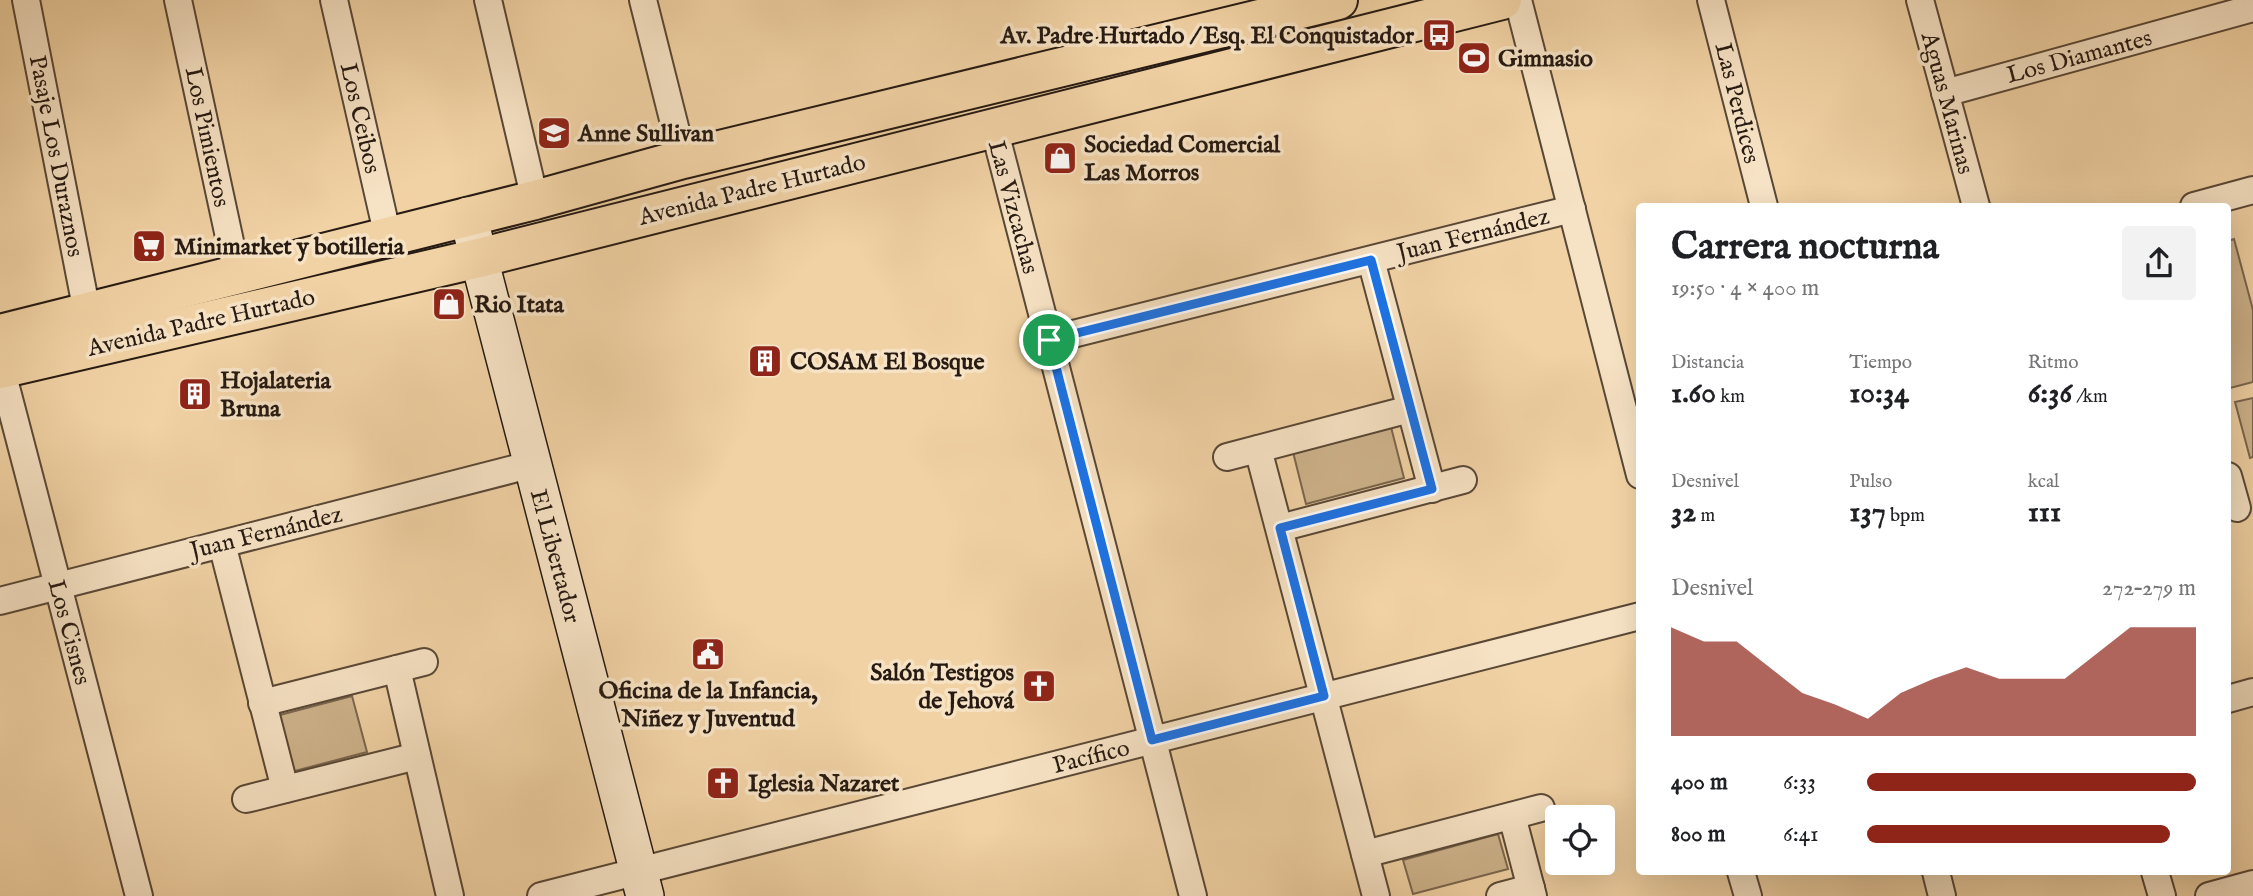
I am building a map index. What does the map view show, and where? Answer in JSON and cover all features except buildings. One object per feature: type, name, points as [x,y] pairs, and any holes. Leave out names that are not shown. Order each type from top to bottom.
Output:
[{"type":"main road","name":"Avenida Padre Hurtado","points":[[0,357],[88,312],[535,200],[683,159],[1338,0]]},
{"type":"main road","name":"Avenida Padre Hurtado","points":[[0,357],[479,258],[1482,2]]},
{"type":"street","name":"Pasaje Los Duraznos","points":[[26,0],[88,312]]},
{"type":"street","name":"Los Pimientos","points":[[178,0],[237,274]]},
{"type":"street","name":"Los Ceibos","points":[[334,0],[388,237]]},
{"type":"street","points":[[488,0],[535,200]]},
{"type":"street","points":[[643,0],[683,159]]},
{"type":"street","points":[[1518,0],[1636,459]]},
{"type":"street","name":"Las Perdices","points":[[1711,0],[1763,203]]},
{"type":"street","name":"Aguas Marinas","points":[[1920,0],[1975,203]]},
{"type":"street","name":"Los Diamantes","points":[[1945,93],[2253,8]]},
{"type":"street","name":"Las Vizcachas","points":[[994,128],[1193,896]]},
{"type":"street","points":[[2204,203],[2253,190]]},
{"type":"street","name":"Juan Fernández","points":[[1049,340],[1572,209]]},
{"type":"street","name":"El Libertador","points":[[468,216],[641,884]]},
{"type":"street","points":[[1371,260],[1432,489]]},
{"type":"street","name":"Los Cisnes","points":[[0,357],[139,896]]},
{"type":"street","points":[[1227,457],[1410,409]]},
{"type":"street","points":[[1258,449],[1376,896]]},
{"type":"street","name":"Juan Fernández","points":[[0,601],[533,464]]},
{"type":"street","points":[[1280,528],[1463,480]]},
{"type":"street","points":[[2231,484],[2239,508]]},
{"type":"street","points":[[222,544],[285,789]]},
{"type":"street","name":"Pacífico","points":[[541,896],[641,884],[1152,740],[1636,617]]},
{"type":"street","points":[[262,703],[424,662]]},
{"type":"street","points":[[397,669],[450,896]]},
{"type":"street","points":[[2231,698],[2253,691]]},
{"type":"street","points":[[246,799],[417,756]]},
{"type":"street","points":[[1366,854],[1541,808]]},
{"type":"street","points":[[1500,896],[1532,892],[1512,816]]},
{"type":"street","points":[[1742,875],[1748,896]]},
{"type":"street","points":[[1937,875],[1942,896]]},
{"type":"street","points":[[2156,875],[2162,896]]},
{"type":"street","points":[[2209,896],[2253,884]]},
{"type":"shaded area","points":[[2234,239],[2253,310],[2253,382],[2231,388],[2231,240]]},
{"type":"shaded area","points":[[2253,398],[2253,457],[2250,458],[2235,402]]},
{"type":"shaded area","points":[[1391,427],[1404,478],[1306,504],[1293,452]]},
{"type":"shaded area","points":[[352,696],[367,752],[291,772],[276,716]]},
{"type":"shaded area","points":[[1498,834],[1508,869],[1413,894],[1403,860]]},
{"type":"place","name":"Av. Padre Hurtado / Esq. El Conquistador","points":[[1439,35]]},
{"type":"place","name":"Gimnasio","points":[[1474,58]]},
{"type":"place","name":"Anne Sullivan","points":[[554,133]]},
{"type":"place","name":"Sociedad Comercial Las Morros","points":[[1060,158]]},
{"type":"place","name":"Minimarket y botilleria","points":[[149,246]]},
{"type":"place","name":"Rio Itata","points":[[449,304]]},
{"type":"place","name":"COSAM El Bosque","points":[[765,361]]},
{"type":"place","name":"Hojalateria Bruna","points":[[195,394]]},
{"type":"place","name":"Oficina de la Infancia, Niñez y Juventud","points":[[708,654]]},
{"type":"place","name":"Salón Testigos de Jehová","points":[[1039,686]]},
{"type":"place","name":"Iglesia Nazaret","points":[[723,783]]},
{"type":"route","points":[[1371,260],[1432,489],[1280,528],[1324,696],[1152,740],[1049,340],[1371,260]]}]
